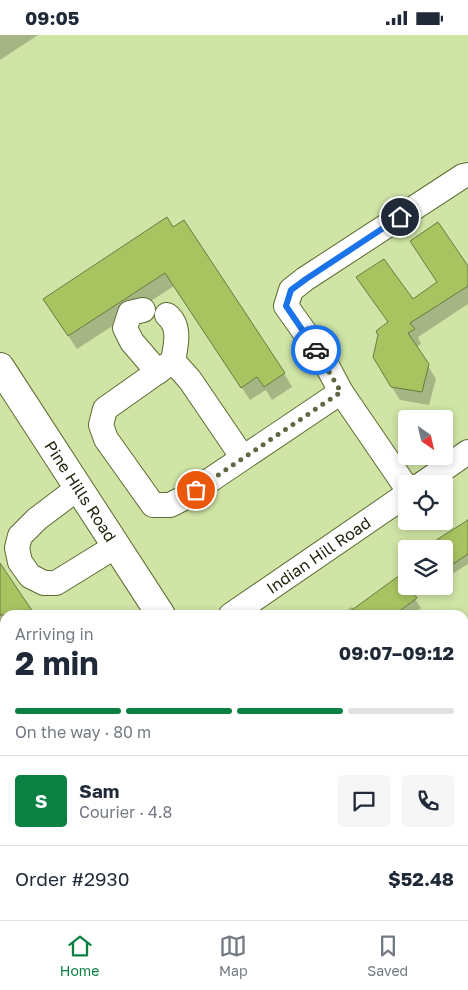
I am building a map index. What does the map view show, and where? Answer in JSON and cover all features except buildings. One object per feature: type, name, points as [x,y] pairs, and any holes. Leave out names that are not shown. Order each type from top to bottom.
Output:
[{"type":"main road","name":"Pine Hills Road","points":[[2,374],[158,610]]},
{"type":"street","points":[[398,475],[341,392],[323,359],[286,306],[291,290],[468,175]]},
{"type":"street","points":[[143,310],[130,313],[125,328],[132,342],[165,366],[190,380],[243,458]]},
{"type":"street","points":[[167,315],[173,319],[177,335],[165,366],[104,409],[101,425],[106,439],[153,505],[170,505],[182,499],[341,392]]},
{"type":"street","points":[[435,475],[468,452]]},
{"type":"street","points":[[78,488],[37,519],[20,536],[17,548],[20,562],[30,576],[44,583],[56,583],[116,546]]},
{"type":"street","name":"Indian Hill Road","points":[[238,610],[398,500]]},
{"type":"way so far","points":[[196,490],[341,392],[316,350]]},
{"type":"route","points":[[316,350],[286,306],[291,290],[400,217]]}]
